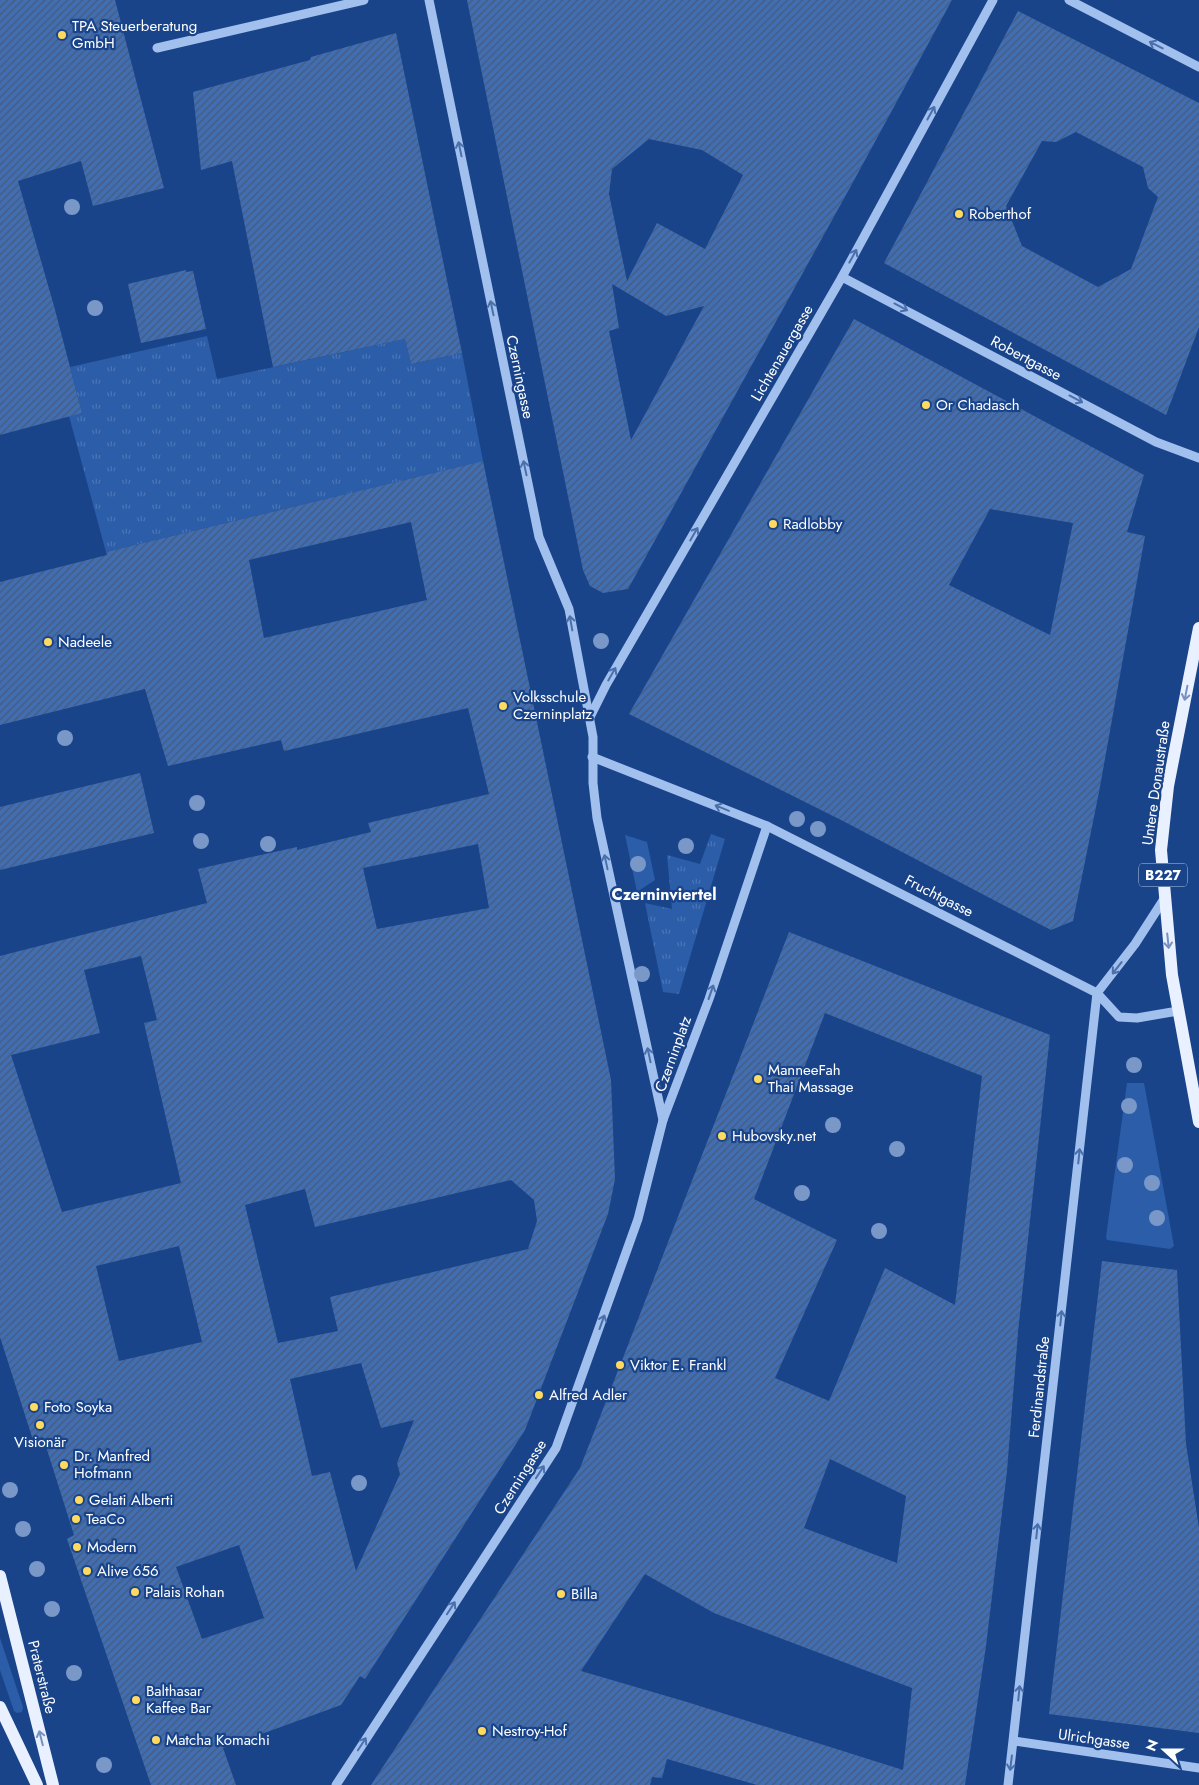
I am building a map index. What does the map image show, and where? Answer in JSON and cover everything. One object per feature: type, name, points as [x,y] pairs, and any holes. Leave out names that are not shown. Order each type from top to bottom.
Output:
[{"type":"main road","name":"Untere Donaustraße","points":[[1199,628],[1168,786],[1161,850],[1172,975],[1199,1122]]},
{"type":"main road","name":"Praterstraße","points":[[0,1576],[53,1785]]},
{"type":"main road","points":[[0,1707],[36,1785]]},
{"type":"street","points":[[158,48],[364,0]]},
{"type":"street","name":"Czerningasse","points":[[429,0],[539,537],[568,609],[590,717],[593,737],[592,757]]},
{"type":"street","name":"Lichtenauergasse","points":[[590,717],[606,685],[842,276],[993,0]]},
{"type":"street","points":[[1069,0],[1199,67]]},
{"type":"street","name":"Robertgasse","points":[[842,276],[1156,442],[1199,458]]},
{"type":"street","points":[[592,757],[767,826]]},
{"type":"street","name":"Czerninplatz","points":[[592,757],[597,818],[664,1120]]},
{"type":"street","name":"Czerninplatz","points":[[664,1120],[767,826]]},
{"type":"street","name":"Fruchtgasse","points":[[767,826],[1098,993],[1120,1017],[1137,1018],[1178,1011]]},
{"type":"street","points":[[1098,993],[1135,944],[1164,899]]},
{"type":"street","name":"Ferdinandstraße","points":[[1008,1785],[1098,993]]},
{"type":"street","name":"Czerningasse","points":[[336,1785],[556,1448],[638,1219],[664,1120]]},
{"type":"street","name":"Ulrichgasse","points":[[1014,1741],[1199,1768]]},
{"type":"green space","points":[[207,336],[217,379],[405,339],[411,364],[462,353],[483,461],[106,552],[69,416],[82,413],[70,367]]},
{"type":"green space","points":[[711,834],[725,839],[679,994],[663,992],[645,903],[672,909],[667,855],[700,864]]},
{"type":"green space","points":[[625,835],[647,842],[655,880],[637,892]]},
{"type":"green space","points":[[1127,1083],[1144,1083],[1174,1246],[1170,1249],[1107,1240],[1106,1237]]},
{"type":"green space","points":[[0,1638],[23,1707],[22,1712],[17,1713],[14,1711],[0,1670]]},
{"type":"building","points":[[0,0],[115,0],[164,188],[93,206],[81,161],[18,181],[82,413],[0,435]]},
{"type":"building","points":[[467,0],[952,0],[628,589],[603,593],[590,586],[583,570]],"holes":[[[649,139],[702,150],[743,175],[705,249],[657,223],[627,281],[609,194],[612,169]],[[612,284],[666,316],[704,306],[631,440],[609,331],[619,328]]]},
{"type":"building","name":"Roberthof","points":[[1018,11],[1199,103],[1199,327],[1166,415],[884,263]],"holes":[[[1076,132],[1143,167],[1148,188],[1158,197],[1131,269],[1098,287],[1022,246],[1006,206],[1042,141],[1056,142]]]},
{"type":"building","points":[[396,33],[462,353],[411,364],[405,339],[273,367],[232,161],[201,170],[193,92],[310,60],[311,57]]},
{"type":"building","points":[[186,270],[186,272],[193,271],[206,329],[141,343],[128,284]]},
{"type":"building","points":[[854,319],[1144,475],[1127,532],[1145,536],[1099,792],[1073,921],[1051,930],[843,821],[629,714]],"holes":[[[990,509],[1073,523],[1050,635],[949,585]]]},
{"type":"building","points":[[483,461],[611,1080],[615,1179],[608,1214],[525,1430],[365,1679],[360,1676],[341,1705],[223,1748],[236,1785],[151,1785],[67,1539],[74,1535],[43,1437],[33,1440],[0,1337],[0,956],[207,903],[198,869],[297,847],[297,850],[371,832],[368,823],[489,794],[468,708],[284,751],[281,740],[168,766],[145,689],[0,725],[0,582],[107,555],[106,552]],"holes":[[[411,522],[427,600],[264,638],[249,560]],[[478,844],[489,908],[377,929],[363,868]],[[141,956],[157,1020],[144,1023],[181,1183],[62,1212],[11,1055],[100,1033],[84,970]],[[511,1180],[534,1200],[537,1221],[528,1249],[330,1297],[338,1331],[278,1343],[245,1205],[305,1189],[315,1227]],[[179,1246],[202,1342],[119,1361],[96,1266]],[[361,1363],[381,1428],[414,1420],[397,1463],[400,1474],[356,1571],[330,1472],[312,1476],[290,1379]],[[239,1545],[264,1618],[202,1639],[176,1567]]]},
{"type":"building","points":[[140,773],[154,833],[0,870],[0,807]]},
{"type":"building","points":[[789,932],[1050,1035],[1018,1332],[1007,1471],[986,1646],[965,1785],[757,1785],[667,1759],[662,1778],[652,1777],[650,1785],[371,1785],[580,1468]],"holes":[[[825,1013],[982,1076],[955,1305],[885,1268],[829,1401],[775,1378],[837,1240],[754,1199]],[[830,1459],[906,1496],[897,1563],[804,1528]],[[645,1574],[714,1613],[912,1688],[903,1770],[687,1702],[581,1671]]]},
{"type":"building","points":[[1102,1261],[1177,1270],[1186,1444],[1199,1528],[1199,1733],[1049,1714]]},
{"type":"place","name":"TPA Steuerberatung GmbH","points":[[62,35]]},
{"type":"place","name":"Roberthof","points":[[959,214]]},
{"type":"place","name":"Or Chadasch","points":[[926,405]]},
{"type":"place","name":"Radlobby","points":[[773,524]]},
{"type":"place","name":"Nadeele","points":[[48,642]]},
{"type":"place","name":"Volksschule Czerninplatz","points":[[503,706]]},
{"type":"place","name":"ManneeFah Thai Massage","points":[[758,1079]]},
{"type":"place","name":"Hubovsky.net","points":[[722,1136]]},
{"type":"place","name":"Viktor E. Frankl","points":[[620,1365]]},
{"type":"place","name":"Alfred Adler","points":[[539,1395]]},
{"type":"place","name":"Foto Soyka","points":[[34,1407]]},
{"type":"place","name":"Visionär","points":[[40,1425]]},
{"type":"place","name":"Dr. Manfred Hofmann","points":[[64,1465]]},
{"type":"place","name":"Gelati Alberti","points":[[79,1500]]},
{"type":"place","name":"TeaCo","points":[[76,1519]]},
{"type":"place","name":"Modern","points":[[77,1547]]},
{"type":"place","name":"Alive 656","points":[[87,1571]]},
{"type":"place","name":"Palais Rohan","points":[[135,1592]]},
{"type":"place","name":"Billa","points":[[561,1594]]},
{"type":"place","name":"Balthasar Kaffee Bar","points":[[136,1700]]},
{"type":"place","name":"Nestroy-Hof","points":[[482,1731]]},
{"type":"place","name":"Matcha Komachi","points":[[156,1740]]},
{"type":"district","name":"Czerninviertel","points":[[664,894]]}]
